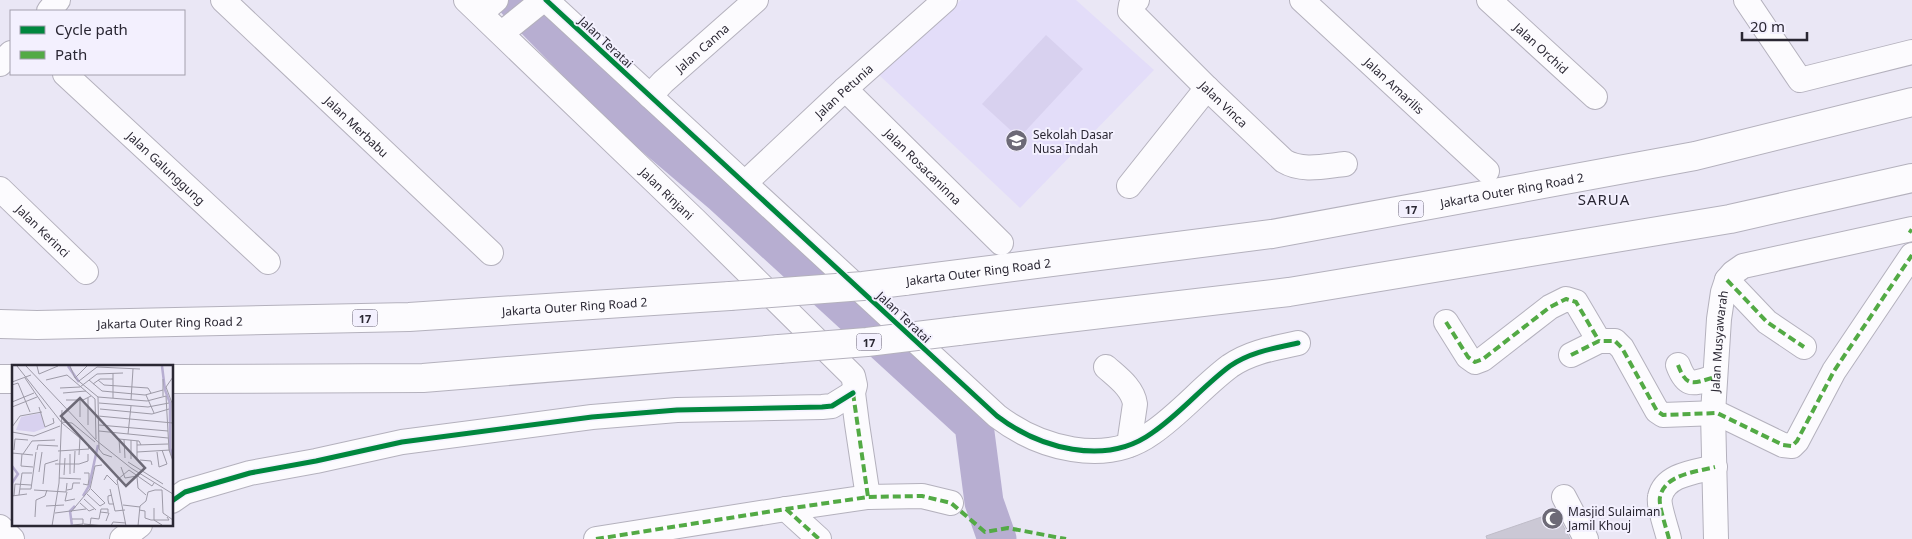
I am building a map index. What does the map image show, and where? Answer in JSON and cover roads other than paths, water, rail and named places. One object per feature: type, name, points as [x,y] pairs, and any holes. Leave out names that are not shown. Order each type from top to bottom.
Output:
[{"type":"highway","name":"Jakarta Outer Ring Road 2","points":[[0,324],[37,325],[409,317],[864,286],[1272,234],[1695,156],[1912,102]]},
{"type":"highway","name":"17","points":[[174,379],[424,378],[867,342],[1289,292],[1730,219],[1912,178]]},
{"type":"street","points":[[50,10],[58,0]]},
{"type":"street","name":"Jalan Merbabu","points":[[223,0],[491,253]]},
{"type":"street","name":"Jalan Canna","points":[[650,96],[663,82],[756,0]]},
{"type":"street","name":"Jalan Petunia","points":[[745,183],[846,89],[946,0]]},
{"type":"street","name":"Jalan Vinca","points":[[1137,0],[1130,10],[1207,88],[1284,161],[1292,166],[1302,168],[1345,164]]},
{"type":"street","name":"Jalan Amarilis","points":[[1302,0],[1487,171]]},
{"type":"street","name":"Jalan Orchid","points":[[1489,0],[1595,97]]},
{"type":"street","points":[[1746,0],[1800,80],[1912,52]]},
{"type":"street","points":[[504,32],[543,1]]},
{"type":"street","name":"Jalan Teratai","points":[[543,1],[650,96],[1010,426],[1053,445],[1072,450],[1108,451],[1129,445],[1152,433],[1231,366],[1246,357],[1264,350],[1298,343]]},
{"type":"street","name":"Jalan Rinjani","points":[[482,6],[504,32],[853,376],[856,385],[853,392],[868,497]]},
{"type":"street","points":[[0,64],[10,53]]},
{"type":"street","name":"Jalan Galunggung","points":[[66,75],[268,262]]},
{"type":"street","points":[[1128,186],[1207,88]]},
{"type":"street","name":"Jalan Rosacaninna","points":[[846,89],[1001,243]]},
{"type":"street","name":"Jalan Kerinci","points":[[0,189],[86,272]]},
{"type":"street","name":"Jalan Musyawarah","points":[[1716,539],[1713,413],[1719,319],[1722,292],[1727,280],[1743,266],[1911,230]]},
{"type":"street","points":[[1571,355],[1599,341],[1615,341],[1622,348],[1657,411],[1663,415],[1713,413],[1723,415],[1783,445],[1792,446],[1797,441],[1834,371],[1912,255]]},
{"type":"street","points":[[1727,280],[1767,322],[1804,347]]},
{"type":"street","points":[[1446,322],[1468,357],[1475,362],[1483,359],[1550,307],[1566,299],[1576,302],[1599,341]]},
{"type":"street","points":[[1678,365],[1682,376],[1689,382],[1694,383],[1715,377]]},
{"type":"street","points":[[1106,367],[1122,382],[1134,398],[1135,404],[1129,445]]},
{"type":"street","points":[[174,500],[185,492],[250,473],[402,442],[592,417],[678,410],[832,406],[853,392]]},
{"type":"street","points":[[1669,539],[1660,498],[1666,484],[1681,476],[1715,466]]},
{"type":"street","points":[[596,539],[868,497],[922,496],[950,503]]},
{"type":"street","points":[[1564,497],[1586,539]]},
{"type":"street","points":[[786,509],[819,539]]},
{"type":"street","points":[[122,539],[139,526]]},
{"type":"street","points":[[0,527],[12,539]]},
{"type":"waterway","points":[[516,0],[630,116],[722,194],[974,425],[984,502],[997,539]]},
{"type":"place","name":"Sekolah Dasar Nusa Indah","points":[[1017,141]]},
{"type":"place","name":"Masjid Sulaiman Jamil Khouj","points":[[1552,518]]},
{"type":"district","name":"SARUA","points":[[1604,199]]}]
